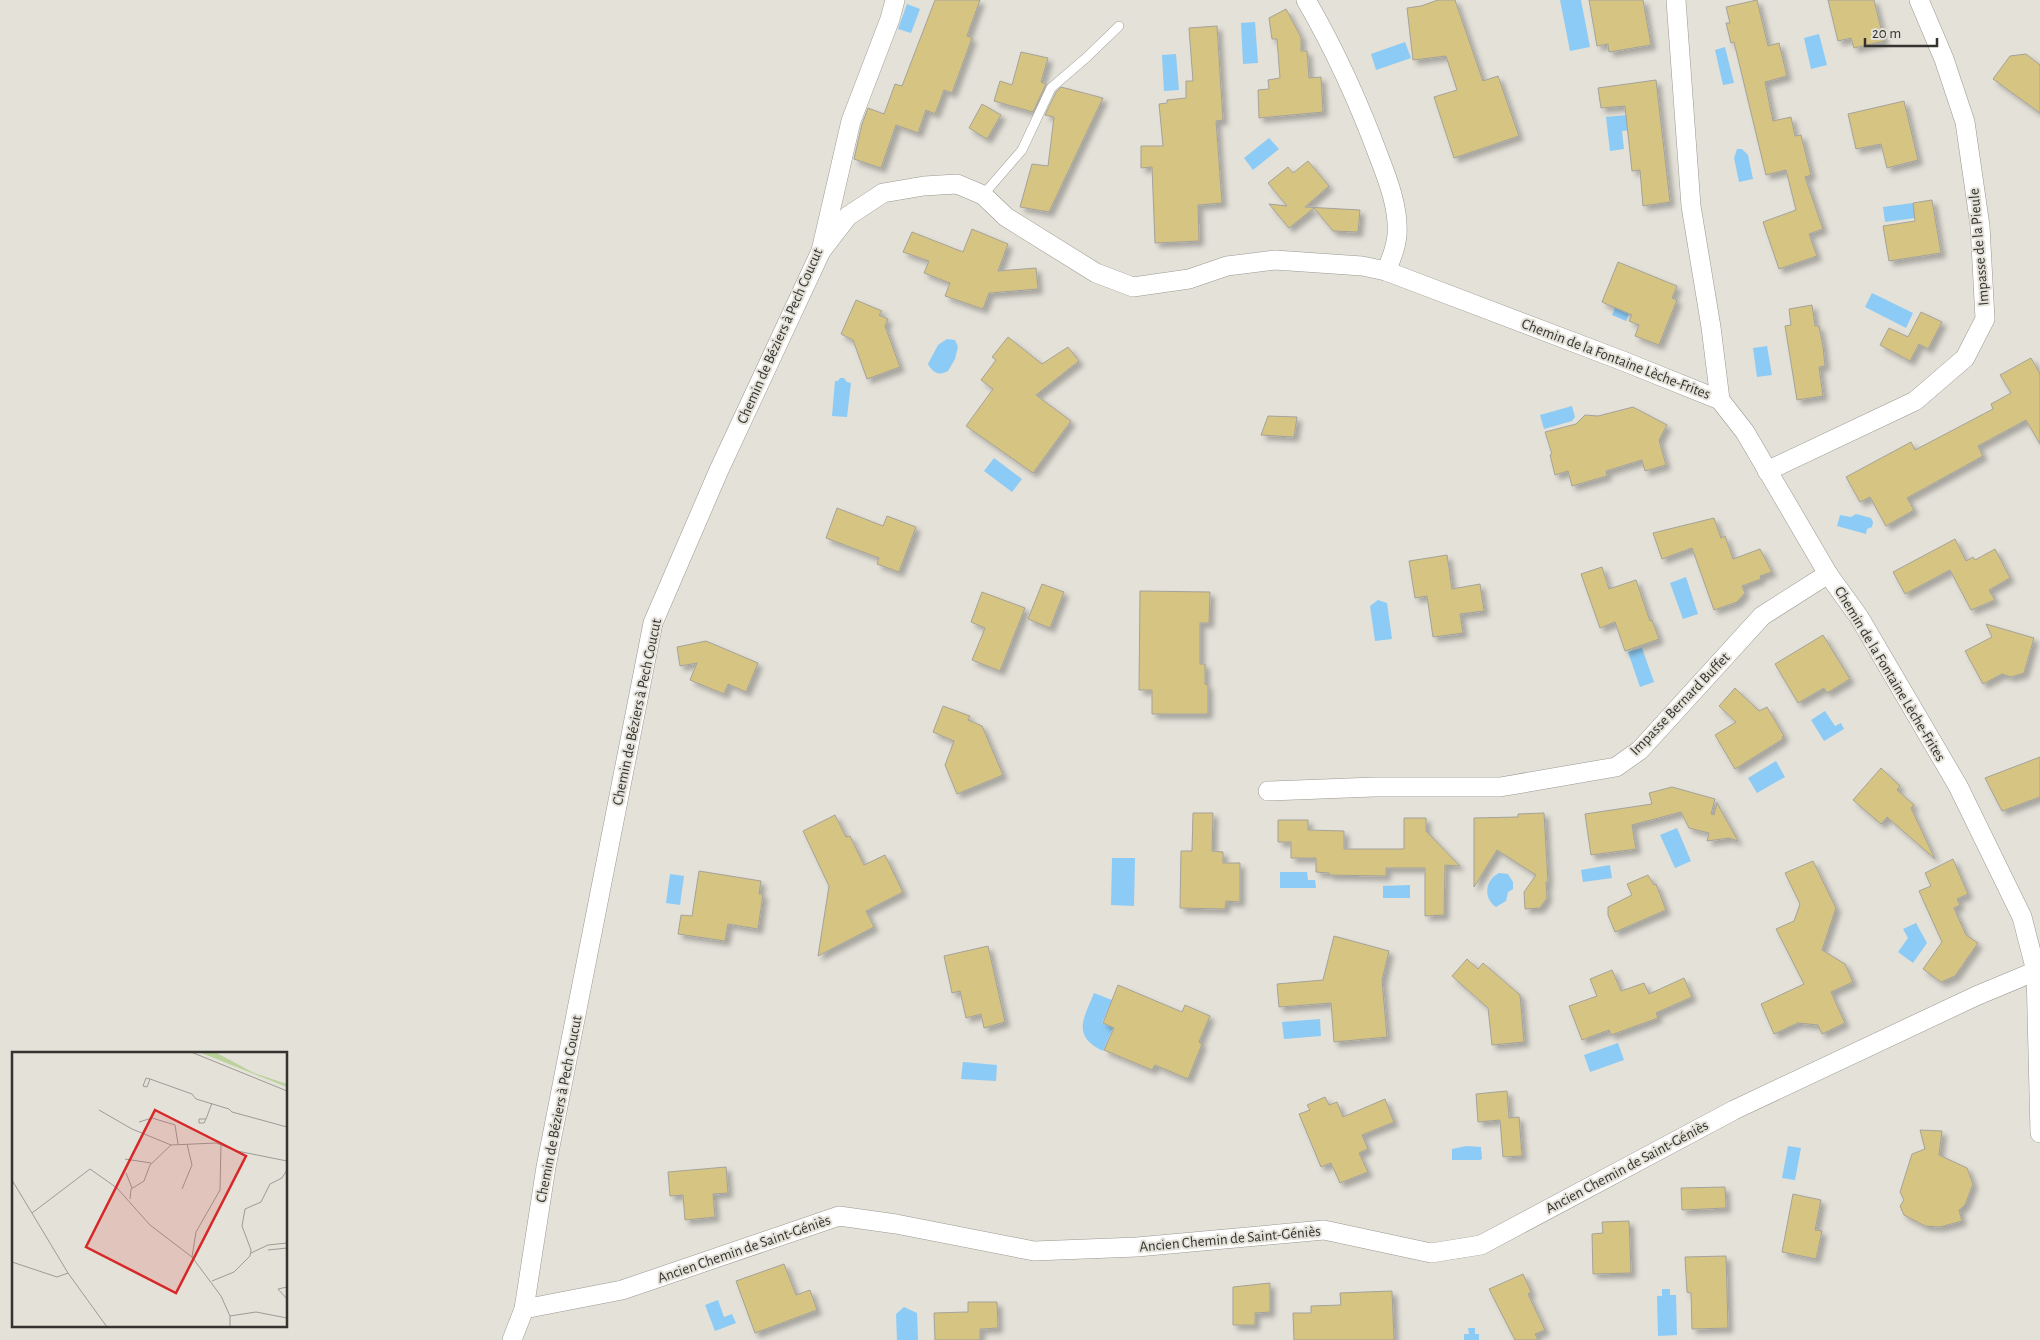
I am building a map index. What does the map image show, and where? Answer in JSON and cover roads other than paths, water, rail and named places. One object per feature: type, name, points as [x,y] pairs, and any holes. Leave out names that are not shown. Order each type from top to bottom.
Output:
[{"type":"street","name":"Chemin de Béziers à Pech Coucut","points":[[512,1340],[524,1309],[546,1167],[653,623],[719,470],[821,251],[851,121],[890,19],[895,0]]},
{"type":"street","points":[[1306,0],[1348,82],[1392,192],[1398,234],[1395,250],[1386,271]]},
{"type":"street","points":[[1676,0],[1691,206],[1711,327],[1720,400]]},
{"type":"street","name":"Impasse de la Pieule","points":[[1767,471],[1915,400],[1965,358],[1985,319],[1980,226],[1965,122],[1944,59],[1919,0]]},
{"type":"street","name":"Chemin de la Fontaine Lèche-Frites","points":[[821,251],[848,216],[883,193],[957,184],[983,195],[1006,217],[1096,273],[1133,286],[1189,279],[1227,266],[1275,260],[1362,266],[1386,271],[1720,400],[1745,432],[1828,574],[1859,617],[1958,786],[2022,917],[2036,970],[2040,1133]]},
{"type":"street","name":"Impasse Bernard Buffet","points":[[1268,791],[1374,787],[1500,787],[1616,767],[1640,750],[1762,616],[1828,574]]},
{"type":"street","name":"Ancien Chemin de Saint-Géniès","points":[[524,1309],[622,1290],[839,1216],[896,1224],[1034,1251],[1137,1247],[1324,1230],[1431,1253],[1481,1245],[1734,1110],[1976,996],[2036,970]]},
{"type":"lane","points":[[983,195],[1022,150],[1051,88],[1119,26]]},
{"type":"water","points":[[1560,0],[1581,0],[1590,47],[1570,51]]},
{"type":"water","points":[[907,4],[920,9],[911,33],[898,29]]},
{"type":"water","points":[[1255,22],[1258,63],[1243,64],[1241,23]]},
{"type":"water","points":[[1819,34],[1827,65],[1811,69],[1804,38]]},
{"type":"water","points":[[1405,42],[1411,58],[1376,70],[1371,54]]},
{"type":"water","points":[[1725,47],[1734,83],[1723,85],[1715,50]]},
{"type":"water","points":[[1176,54],[1179,90],[1164,91],[1162,55]]},
{"type":"water","points":[[1628,115],[1630,130],[1622,131],[1624,149],[1610,151],[1606,117]]},
{"type":"water","points":[[1269,138],[1279,149],[1253,170],[1244,158]]},
{"type":"water","points":[[1737,149],[1742,149],[1748,155],[1753,179],[1739,182],[1734,158]]},
{"type":"water","points":[[1913,203],[1915,218],[1885,222],[1883,207]]},
{"type":"water","points":[[1623,288],[1637,293],[1626,321],[1612,315]]},
{"type":"water","points":[[1872,293],[1913,313],[1906,328],[1865,307]]},
{"type":"water","points":[[947,339],[955,340],[958,347],[955,359],[948,371],[936,373],[928,364],[938,345]]},
{"type":"water","points":[[1767,346],[1772,375],[1757,377],[1753,348]]},
{"type":"water","points":[[840,378],[844,378],[847,382],[851,383],[847,417],[832,416],[835,381],[838,381]]},
{"type":"water","points":[[1572,406],[1575,417],[1572,421],[1544,429],[1540,415]]},
{"type":"water","points":[[994,458],[1022,479],[1012,492],[984,471]]},
{"type":"water","points":[[1856,514],[1871,518],[1873,522],[1872,527],[1867,529],[1866,534],[1837,526],[1840,515],[1851,517]]},
{"type":"water","points":[[1686,577],[1698,614],[1683,619],[1670,583]]},
{"type":"water","points":[[1378,600],[1387,603],[1392,639],[1375,641],[1370,606]]},
{"type":"water","points":[[1642,648],[1654,682],[1640,687],[1628,652]]},
{"type":"water","points":[[1825,711],[1835,726],[1841,723],[1844,729],[1824,741],[1811,720]]},
{"type":"water","points":[[1776,761],[1785,777],[1757,793],[1748,778]]},
{"type":"water","points":[[1677,828],[1691,861],[1675,868],[1660,835]]},
{"type":"water","points":[[1112,858],[1135,858],[1134,906],[1111,905]]},
{"type":"water","points":[[1610,865],[1612,878],[1583,882],[1581,870]]},
{"type":"water","points":[[1280,872],[1307,872],[1308,880],[1315,880],[1316,888],[1280,888]]},
{"type":"water","points":[[1499,873],[1508,874],[1513,882],[1513,889],[1508,892],[1506,901],[1496,907],[1489,899],[1487,889],[1494,876]]},
{"type":"water","points":[[670,874],[684,876],[680,905],[666,903]]},
{"type":"water","points":[[1410,885],[1410,898],[1383,898],[1383,886]]},
{"type":"water","points":[[1916,923],[1927,943],[1913,963],[1898,952],[1908,938],[1903,929]]},
{"type":"water","points":[[1094,993],[1112,1000],[1102,1023],[1113,1028],[1103,1051],[1093,1045],[1083,1033],[1084,1018]]},
{"type":"water","points":[[1320,1019],[1321,1036],[1284,1039],[1282,1022]]},
{"type":"water","points":[[1618,1043],[1624,1060],[1590,1072],[1584,1055]]},
{"type":"water","points":[[963,1062],[997,1065],[996,1081],[961,1079]]},
{"type":"water","points":[[1466,1146],[1481,1147],[1482,1159],[1452,1160],[1452,1149]]},
{"type":"water","points":[[1788,1146],[1801,1148],[1795,1180],[1782,1178]]},
{"type":"water","points":[[1662,1289],[1670,1289],[1670,1295],[1676,1295],[1677,1335],[1658,1336],[1657,1296],[1662,1296]]},
{"type":"water","points":[[718,1300],[724,1317],[732,1314],[736,1323],[715,1331],[705,1305]]},
{"type":"water","points":[[904,1307],[917,1313],[918,1340],[897,1340],[896,1314]]},
{"type":"water","points":[[1468,1328],[1475,1328],[1475,1334],[1479,1334],[1479,1340],[1464,1340],[1464,1334],[1469,1334]]}]
